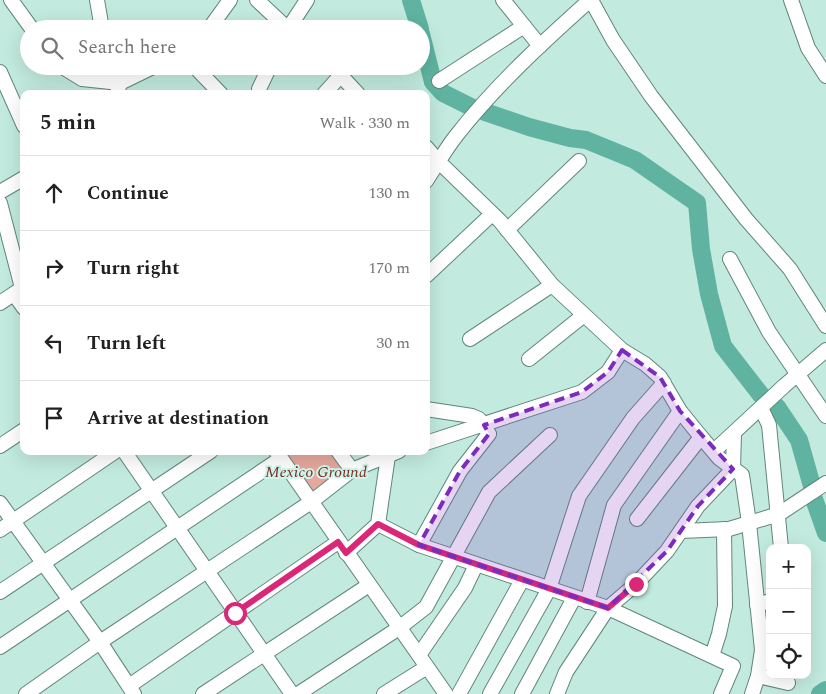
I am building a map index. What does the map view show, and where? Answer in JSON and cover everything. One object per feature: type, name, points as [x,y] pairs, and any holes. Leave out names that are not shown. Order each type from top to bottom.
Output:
[{"type":"street","points":[[11,0],[25,20]]},
{"type":"street","points":[[97,0],[100,20]]},
{"type":"street","points":[[216,20],[230,0]]},
{"type":"street","points":[[257,0],[278,20]]},
{"type":"street","points":[[294,20],[307,0]]},
{"type":"street","points":[[503,0],[540,46]]},
{"type":"street","points":[[430,175],[455,137],[487,100],[540,46],[590,0],[613,40],[651,96],[746,219],[790,269],[826,326]]},
{"type":"street","points":[[791,0],[808,48],[826,76]]},
{"type":"street","points":[[440,81],[524,26]]},
{"type":"street","points":[[0,72],[20,117]]},
{"type":"street","points":[[76,75],[82,79],[119,89],[141,75]]},
{"type":"street","points":[[115,75],[119,89]]},
{"type":"street","points":[[203,75],[217,90]]},
{"type":"street","points":[[259,89],[266,75]]},
{"type":"street","points":[[326,90],[334,75]]},
{"type":"street","points":[[340,75],[354,90]]},
{"type":"street","points":[[430,152],[507,230],[552,285],[622,350],[645,364],[660,377],[680,411],[714,452],[742,475],[763,603],[762,650],[758,676],[752,694]]},
{"type":"street","points":[[507,230],[579,161]]},
{"type":"street","points":[[0,192],[20,180]]},
{"type":"street","points":[[0,203],[2,224],[20,290],[0,303]]},
{"type":"street","points":[[430,272],[492,214]]},
{"type":"street","points":[[730,259],[769,332],[826,416]]},
{"type":"street","points":[[470,339],[552,285]]},
{"type":"street","points":[[529,359],[584,315]]},
{"type":"street","points":[[430,442],[582,392],[608,372],[622,350]]},
{"type":"street","points":[[714,452],[826,350]]},
{"type":"street","points":[[490,694],[548,589],[579,496],[633,418],[664,383]]},
{"type":"street","points":[[761,408],[769,425],[781,544]]},
{"type":"street","points":[[419,545],[460,471],[489,434],[484,424],[472,416],[430,410]]},
{"type":"street","points":[[522,694],[580,600],[614,505],[680,411]]},
{"type":"street","points":[[0,446],[20,433]]},
{"type":"street","points":[[558,694],[566,672],[608,608],[636,584],[667,551],[698,506],[733,469],[734,434]]},
{"type":"street","points":[[298,694],[399,628],[426,608],[489,492],[550,435]]},
{"type":"street","points":[[637,520],[701,436]]},
{"type":"street","points":[[0,530],[110,455]]},
{"type":"street","points":[[127,455],[292,694]]},
{"type":"street","points":[[0,592],[205,455]]},
{"type":"street","points":[[0,646],[176,528],[278,455],[446,694]]},
{"type":"street","points":[[341,455],[352,470]]},
{"type":"street","points":[[26,694],[100,642],[311,502],[352,470],[391,455]]},
{"type":"street","points":[[0,503],[100,642],[131,690],[235,613],[378,524],[394,455]]},
{"type":"street","points":[[681,531],[724,530],[779,514],[826,483]]},
{"type":"street","points":[[378,524],[419,545],[454,558],[608,608],[733,666],[720,694]]},
{"type":"street","points":[[712,656],[719,634],[724,606],[724,530]]},
{"type":"street","points":[[384,694],[423,661],[476,565]]},
{"type":"street","points":[[459,694],[522,580]]},
{"type":"street","points":[[203,694],[369,585]]},
{"type":"street","points":[[758,676],[788,684]]},
{"type":"highlighted area","points":[[622,350],[660,377],[680,411],[733,469],[698,506],[667,551],[608,608],[419,545],[460,471],[489,434],[484,425],[582,392],[608,372]]},
{"type":"green space","name":"Mexico Ground","points":[[279,455],[339,455],[351,472],[312,502]]},
{"type":"waterway","points":[[411,0],[417,20]]},
{"type":"waterway","points":[[430,70],[433,82],[443,93],[473,108]]},
{"type":"waterway","points":[[485,112],[529,127],[570,138],[586,140],[635,160],[697,203],[701,249],[709,294],[723,346],[761,395]]},
{"type":"waterway","points":[[777,407],[799,440],[812,486]]},
{"type":"waterway","points":[[814,499],[826,533]]},
{"type":"waterway","points":[[820,694],[826,690]]},
{"type":"route","points":[[235,613],[338,542],[346,553],[378,524],[419,545],[454,558],[608,608],[636,584]]}]
